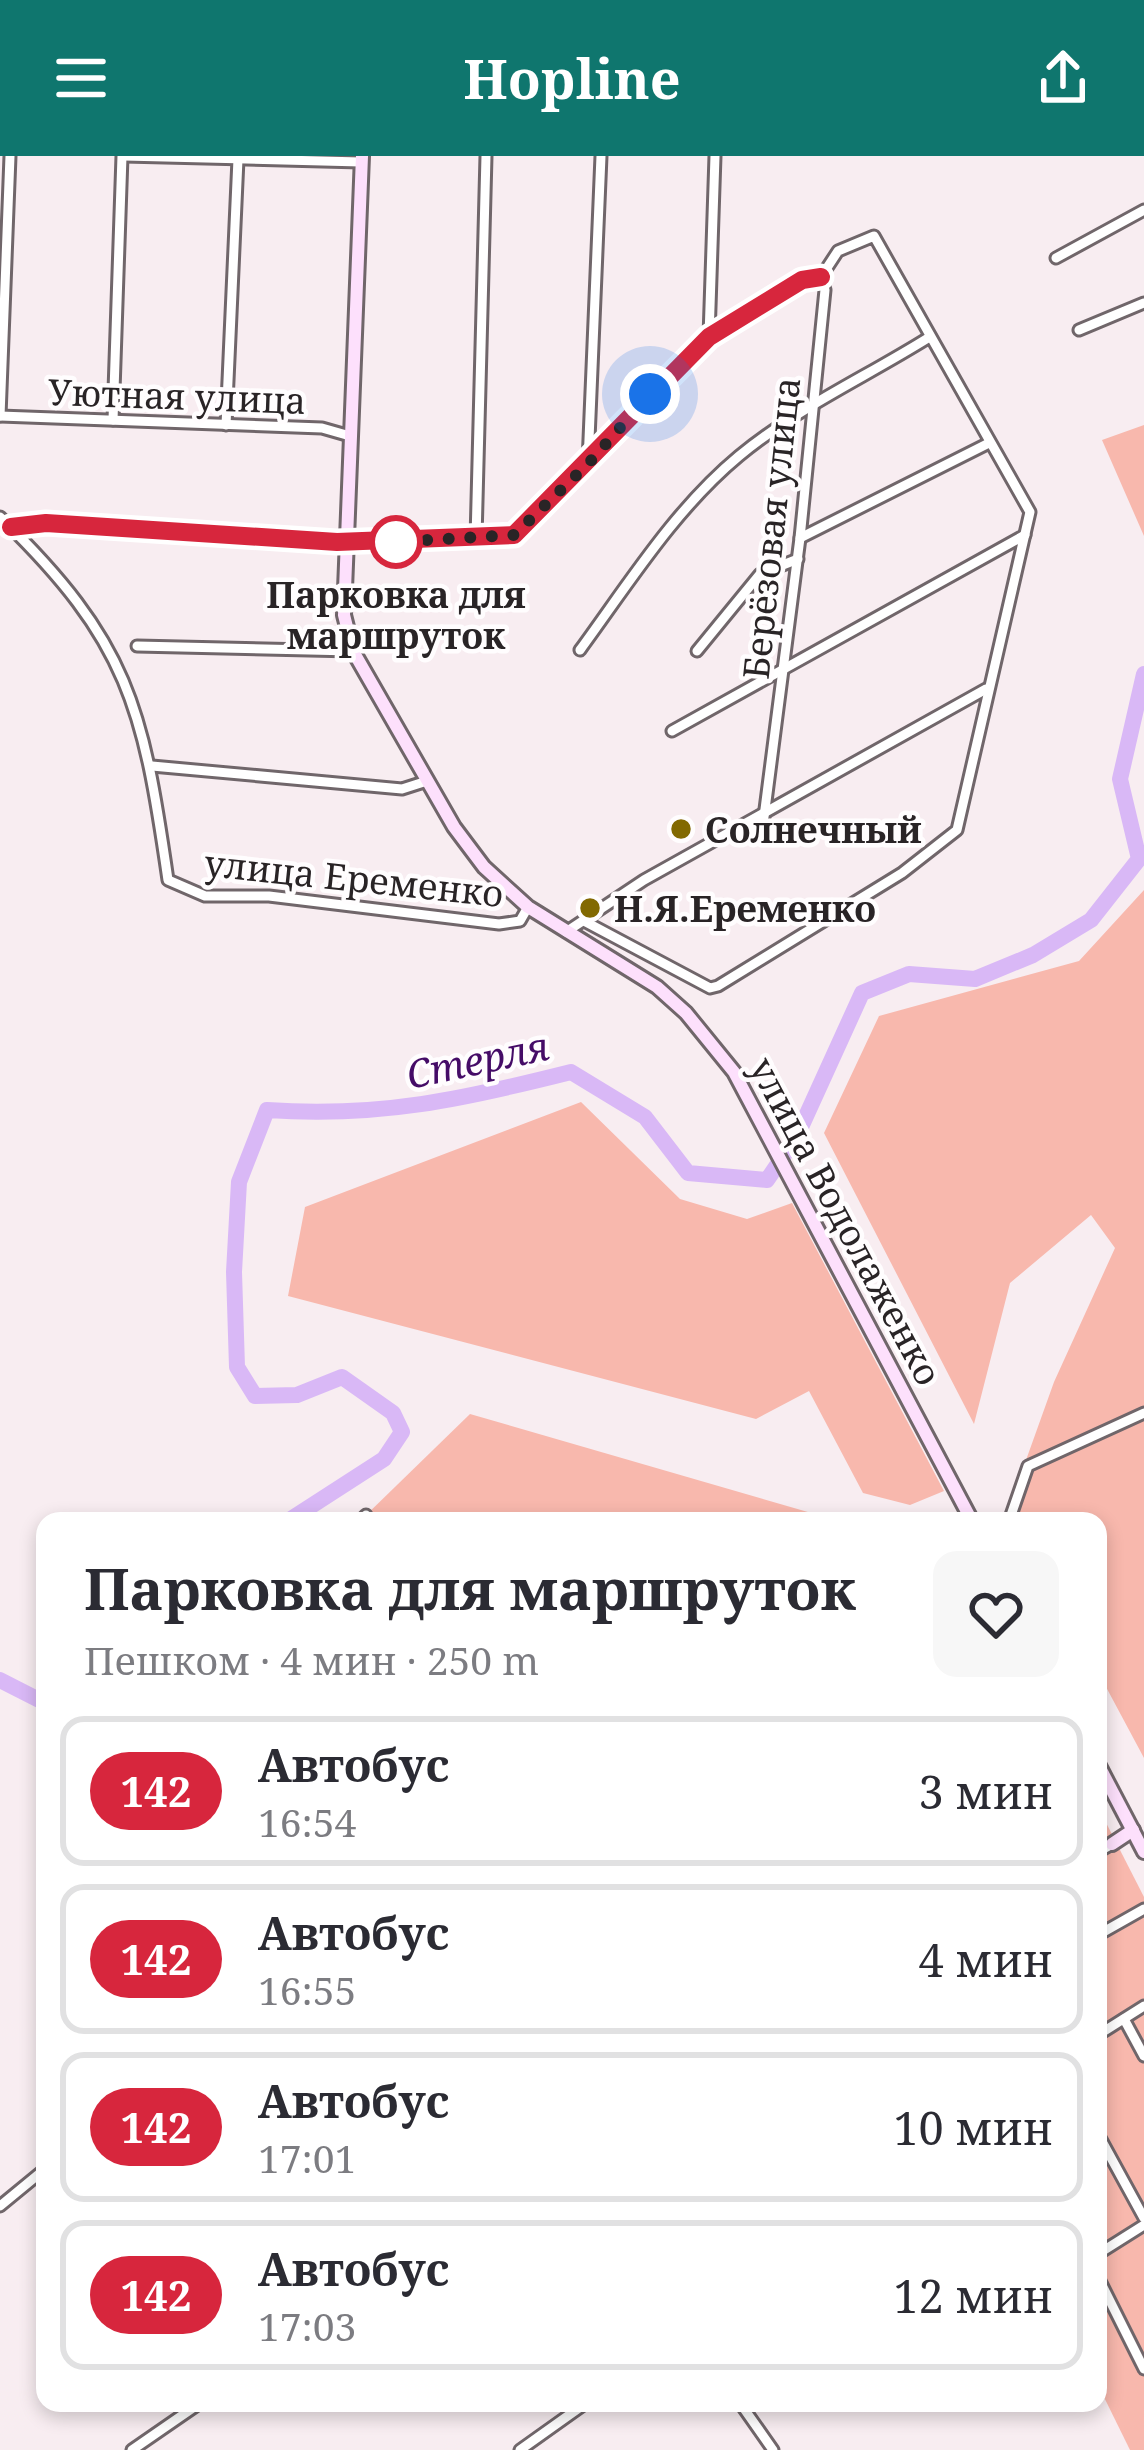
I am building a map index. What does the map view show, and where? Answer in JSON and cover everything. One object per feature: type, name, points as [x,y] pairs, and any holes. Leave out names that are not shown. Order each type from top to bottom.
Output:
[{"type":"main road","name":"улица Водолаженко","points":[[362,159],[344,615],[353,651],[484,867],[528,907],[657,987],[718,1049],[808,1202],[967,1512]]},
{"type":"main road","points":[[1107,1783],[1144,1852]]},
{"type":"main road","points":[[1112,1844],[1133,1830]]},
{"type":"street","points":[[0,416],[10,156]]},
{"type":"street","points":[[113,420],[123,156],[362,159]]},
{"type":"street","points":[[476,539],[486,156]]},
{"type":"street","points":[[588,464],[601,156]]},
{"type":"street","points":[[709,337],[716,156]]},
{"type":"street","points":[[226,424],[238,159]]},
{"type":"street","points":[[1056,258],[1144,211]]},
{"type":"street","points":[[11,527],[46,523],[346,542],[514,535],[709,337],[802,280],[821,277],[838,251],[874,236],[987,444],[1030,512],[957,830],[902,873],[710,988],[584,921]]},
{"type":"street","name":"Берёзовая улица","points":[[764,817],[798,559],[825,290],[821,277]]},
{"type":"street","points":[[1079,330],[1144,303]]},
{"type":"street","points":[[580,650],[695,497],[738,457],[812,403],[928,338]]},
{"type":"street","name":"Уютная улица","points":[[0,416],[322,428],[350,436]]},
{"type":"street","points":[[800,538],[987,444]]},
{"type":"street","points":[[0,517],[53,566],[116,656],[152,766],[402,789],[428,781]]},
{"type":"street","points":[[672,730],[1024,535]]},
{"type":"street","points":[[697,651],[760,574],[798,559]]},
{"type":"street","points":[[137,646],[353,651]]},
{"type":"street","points":[[566,932],[644,880],[986,689]]},
{"type":"street","name":"улица Еременко","points":[[152,766],[168,880],[205,896],[269,896],[499,924],[520,921],[528,907]]},
{"type":"street","points":[[1012,1512],[1028,1466],[1144,1413]]},
{"type":"street","points":[[1107,1847],[1112,1844]]},
{"type":"street","points":[[1107,1930],[1144,1909]]},
{"type":"street","points":[[1107,2029],[1144,2006]]},
{"type":"street","points":[[1124,2019],[1144,2056]]},
{"type":"street","points":[[1107,2151],[1144,2222],[1107,2248]]},
{"type":"street","points":[[0,2206],[36,2176]]},
{"type":"street","points":[[1107,2295],[1144,2369]]},
{"type":"street","points":[[132,2450],[187,2412]]},
{"type":"street","points":[[520,2450],[573,2412]]},
{"type":"street","points":[[746,2412],[773,2450]]},
{"type":"shaded area","points":[[1144,425],[1144,536],[1102,440]]},
{"type":"shaded area","points":[[1144,890],[1144,1758],[1107,1689],[1107,1512],[1007,1512],[1054,1382],[1115,1248],[1091,1215],[1010,1283],[974,1424],[824,1133],[879,1016],[1079,961]]},
{"type":"shaded area","points":[[581,1102],[680,1199],[747,1219],[792,1203],[944,1491],[910,1505],[863,1493],[809,1391],[756,1419],[288,1296],[305,1207]]},
{"type":"shaded area","points":[[470,1414],[808,1512],[369,1512]]},
{"type":"shaded area","points":[[1107,1825],[1144,1897],[1144,2450],[1130,2450],[1107,2403]]},
{"type":"waterway","name":"Стерля","points":[[302,1512],[384,1459],[402,1432],[393,1413],[342,1377],[297,1395],[255,1396],[237,1367],[234,1272],[239,1182],[267,1110],[384,1109],[571,1072],[645,1117],[688,1173],[767,1180],[797,1136],[862,993],[909,974],[975,979],[1033,955],[1091,920],[1139,859],[1120,779],[1144,674]]},
{"type":"waterway","name":"Стерля","points":[[0,1680],[36,1698]]},
{"type":"bus line","name":"142","points":[[11,527],[46,523],[337,542],[514,535],[709,337],[802,280],[821,277]]},
{"type":"place","name":"Парковка для маршруток","points":[[396,542]]},
{"type":"place","name":"Солнечный","points":[[681,829]]},
{"type":"place","name":"Н.Я.Еременко","points":[[590,908]]},
{"type":"route","points":[[396,542],[390,542],[514,535],[588,464],[650,394]]}]
